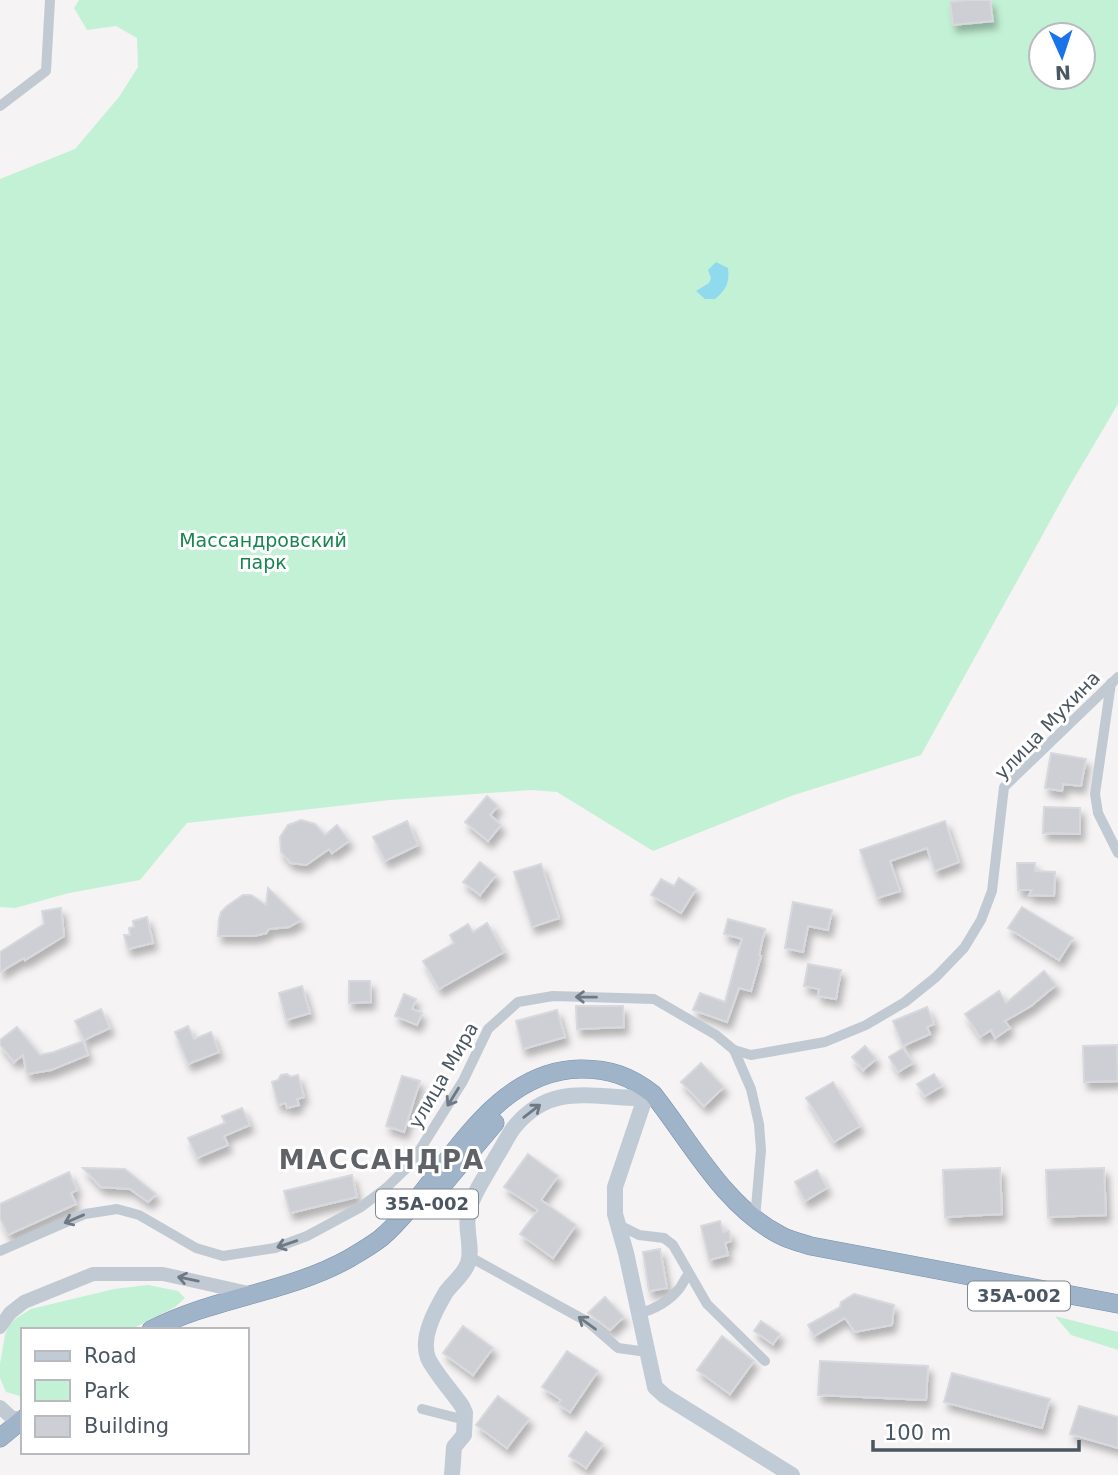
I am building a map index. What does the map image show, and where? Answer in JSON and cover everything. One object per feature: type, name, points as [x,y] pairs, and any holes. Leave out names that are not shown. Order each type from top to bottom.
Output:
[{"type":"highway","name":"35А-002","points":[[155,1328],[205,1308],[321,1272],[350,1259],[380,1238],[457,1146],[509,1095],[528,1081],[574,1069],[611,1070],[638,1082],[653,1094],[736,1202],[755,1219],[781,1236],[811,1246],[1118,1304]]},
{"type":"highway","name":"35А-002","points":[[174,1328],[206,1316],[295,1292],[362,1263],[389,1245],[405,1230],[506,1112],[524,1096],[540,1087],[572,1078],[606,1077],[631,1086],[645,1098],[731,1210],[747,1227],[772,1245],[799,1254],[1118,1314]]},
{"type":"highway","points":[[0,1438],[21,1420]]},
{"type":"highway","points":[[0,1451],[21,1435]]},
{"type":"main road","points":[[452,1475],[454,1447],[464,1436],[465,1420],[462,1406],[427,1357],[427,1337],[448,1289],[464,1274],[470,1257],[468,1217],[474,1196],[515,1126],[532,1110],[550,1099],[590,1094],[645,1098],[615,1187],[616,1224],[626,1253],[655,1387],[665,1396],[792,1475]]},
{"type":"street","points":[[0,106],[46,71],[50,0]]},
{"type":"street","points":[[1114,680],[1095,794],[1098,813],[1118,853]]},
{"type":"street","name":"улица Мухина","points":[[734,1050],[751,1055],[825,1042],[905,1002],[936,978],[964,948],[981,920],[992,891],[1004,787],[1114,680]]},
{"type":"street","name":"улица Мира","points":[[0,1251],[85,1214],[117,1209],[139,1215],[196,1248],[223,1256],[275,1248],[299,1240],[361,1207],[411,1164],[463,1081],[488,1029],[518,1002],[553,996],[654,999],[716,1035],[734,1050],[751,1089],[759,1124],[761,1150],[755,1219]]},
{"type":"street","points":[[616,1224],[639,1235],[664,1238],[673,1245],[707,1304],[765,1361]]},
{"type":"street","points":[[470,1257],[588,1322],[618,1348],[647,1352]]},
{"type":"street","points":[[0,1327],[10,1313],[24,1302],[93,1274],[163,1274],[254,1294]]},
{"type":"street","points":[[640,1313],[655,1309],[666,1302],[689,1274]]},
{"type":"street","points":[[0,1407],[12,1418],[21,1418]]},
{"type":"street","points":[[422,1409],[465,1420]]},
{"type":"green space","name":"Массандровский парк","points":[[79,0],[1118,0],[1118,404],[1069,487],[921,755],[791,796],[653,851],[557,792],[531,790],[390,800],[187,823],[140,880],[69,893],[15,908],[0,907],[0,179],[75,149],[119,97],[138,67],[137,38],[116,26],[87,30],[74,8]]},
{"type":"green space","points":[[148,1285],[178,1291],[185,1298],[175,1307],[134,1328],[21,1328],[21,1396],[6,1392],[0,1378],[0,1364],[5,1335],[15,1319],[31,1309],[114,1289]]},
{"type":"green space","points":[[1055,1316],[1118,1332],[1118,1350],[1071,1335]]},
{"type":"water","points":[[716,262],[728,268],[728,282],[715,299],[705,299],[696,291],[709,283],[711,278],[708,270]]},
{"type":"building","points":[[990,0],[993,21],[953,25],[950,2]]},
{"type":"building","points":[[1051,753],[1086,759],[1081,786],[1063,784],[1062,791],[1045,788]]},
{"type":"building","points":[[487,796],[498,806],[490,815],[501,825],[488,841],[465,822]]},
{"type":"building","points":[[1044,807],[1080,808],[1080,834],[1043,833]]},
{"type":"building","points":[[301,820],[315,824],[325,835],[337,825],[349,841],[332,853],[329,849],[306,865],[291,863],[281,852],[280,837],[288,825]]},
{"type":"building","points":[[407,821],[418,845],[385,861],[373,837]]},
{"type":"building","points":[[945,821],[959,862],[935,871],[927,848],[890,861],[900,891],[877,898],[860,850]]},
{"type":"building","points":[[480,862],[496,875],[480,895],[463,882]]},
{"type":"building","points":[[1017,863],[1035,863],[1035,871],[1055,872],[1054,896],[1029,895],[1032,890],[1018,890]]},
{"type":"building","points":[[541,864],[559,918],[532,927],[514,872]]},
{"type":"building","points":[[679,878],[696,889],[681,913],[651,895],[661,879],[674,886]]},
{"type":"building","points":[[268,888],[301,920],[289,927],[269,929],[266,933],[254,936],[218,936],[221,912],[227,906],[243,895],[251,895],[266,905]]},
{"type":"building","points":[[793,902],[832,910],[828,930],[808,926],[803,952],[785,948]]},
{"type":"building","points":[[1022,907],[1073,938],[1059,960],[1008,928]]},
{"type":"building","points":[[61,908],[64,936],[0,972],[0,952],[44,924],[42,911]]},
{"type":"building","points":[[147,917],[153,943],[128,949],[124,935],[130,935],[129,928],[134,927],[133,921]]},
{"type":"building","points":[[728,919],[765,929],[751,991],[739,988],[727,1022],[693,1010],[700,993],[725,1002],[742,939],[724,934]]},
{"type":"building","points":[[487,923],[504,952],[439,989],[423,961],[454,943],[450,935],[468,924],[473,932]]},
{"type":"building","points":[[808,964],[841,970],[836,999],[818,996],[819,989],[804,986]]},
{"type":"building","points":[[1044,971],[1056,985],[1031,1006],[1005,1021],[1010,1028],[995,1038],[991,1030],[980,1037],[965,1014],[999,991],[1006,1003]]},
{"type":"building","points":[[349,981],[370,981],[371,1002],[349,1003]]},
{"type":"building","points":[[302,986],[310,1013],[286,1020],[279,993]]},
{"type":"building","points":[[404,994],[416,999],[412,1009],[422,1013],[417,1025],[395,1016]]},
{"type":"building","points":[[576,1006],[623,1006],[624,1027],[577,1029]]},
{"type":"building","points":[[927,1007],[934,1024],[927,1027],[930,1034],[903,1046],[893,1021]]},
{"type":"building","points":[[101,1009],[110,1028],[84,1040],[75,1021]]},
{"type":"building","points":[[557,1010],[565,1037],[523,1049],[516,1021]]},
{"type":"building","points":[[188,1026],[194,1039],[211,1032],[219,1052],[188,1064],[175,1032]]},
{"type":"building","points":[[17,1027],[40,1055],[83,1041],[88,1055],[51,1070],[27,1074],[23,1055],[14,1062],[0,1045],[0,1040]]},
{"type":"building","points":[[1117,1045],[1118,1081],[1084,1082],[1083,1046]]},
{"type":"building","points":[[865,1046],[876,1059],[863,1070],[852,1057]]},
{"type":"building","points":[[903,1048],[913,1063],[898,1072],[889,1057]]},
{"type":"building","points":[[701,1063],[724,1087],[704,1106],[681,1082]]},
{"type":"building","points":[[287,1074],[291,1077],[298,1075],[304,1097],[297,1099],[299,1105],[287,1108],[286,1103],[278,1105],[272,1082]]},
{"type":"building","points":[[934,1074],[942,1086],[925,1096],[917,1084]]},
{"type":"building","points":[[402,1076],[420,1081],[404,1132],[386,1126]]},
{"type":"building","points":[[833,1082],[860,1126],[834,1142],[806,1098]]},
{"type":"building","points":[[242,1108],[250,1125],[224,1136],[228,1145],[197,1158],[188,1138],[225,1123],[222,1116]]},
{"type":"building","points":[[528,1154],[558,1176],[541,1200],[576,1225],[553,1258],[520,1234],[538,1210],[504,1187]]},
{"type":"building","points":[[83,1168],[125,1169],[156,1194],[148,1202],[130,1189],[101,1187]]},
{"type":"building","points":[[1000,1168],[1002,1214],[945,1217],[943,1170]]},
{"type":"building","points":[[1104,1168],[1106,1215],[1048,1217],[1046,1170]]},
{"type":"building","points":[[817,1170],[827,1188],[805,1201],[795,1182]]},
{"type":"building","points":[[69,1172],[77,1190],[71,1193],[76,1204],[8,1235],[0,1218],[0,1204]]},
{"type":"building","points":[[352,1175],[357,1197],[290,1213],[284,1191]]},
{"type":"building","points":[[720,1221],[723,1232],[729,1231],[731,1241],[725,1243],[728,1255],[709,1260],[701,1226]]},
{"type":"building","points":[[660,1249],[667,1288],[649,1291],[643,1252]]},
{"type":"building","points":[[854,1294],[894,1305],[892,1325],[855,1332],[845,1318],[814,1336],[808,1325],[840,1307],[841,1302]]},
{"type":"building","points":[[605,1297],[624,1317],[610,1330],[588,1313]]},
{"type":"building","points":[[761,1321],[780,1334],[773,1344],[754,1331]]},
{"type":"building","points":[[463,1326],[493,1348],[473,1375],[443,1353]]},
{"type":"building","points":[[722,1336],[754,1361],[730,1394],[697,1370]]},
{"type":"building","points":[[567,1351],[598,1371],[570,1412],[558,1404],[561,1400],[542,1387]]},
{"type":"building","points":[[820,1361],[928,1366],[926,1400],[818,1395]]},
{"type":"building","points":[[952,1373],[1050,1399],[1042,1428],[944,1402]]},
{"type":"building","points":[[498,1396],[529,1419],[507,1448],[476,1425]]},
{"type":"building","points":[[1079,1406],[1118,1417],[1118,1448],[1070,1434]]},
{"type":"building","points":[[586,1432],[603,1444],[586,1468],[569,1456]]},
{"type":"district","name":"МАССАНДРА","points":[[382,1160]]}]
